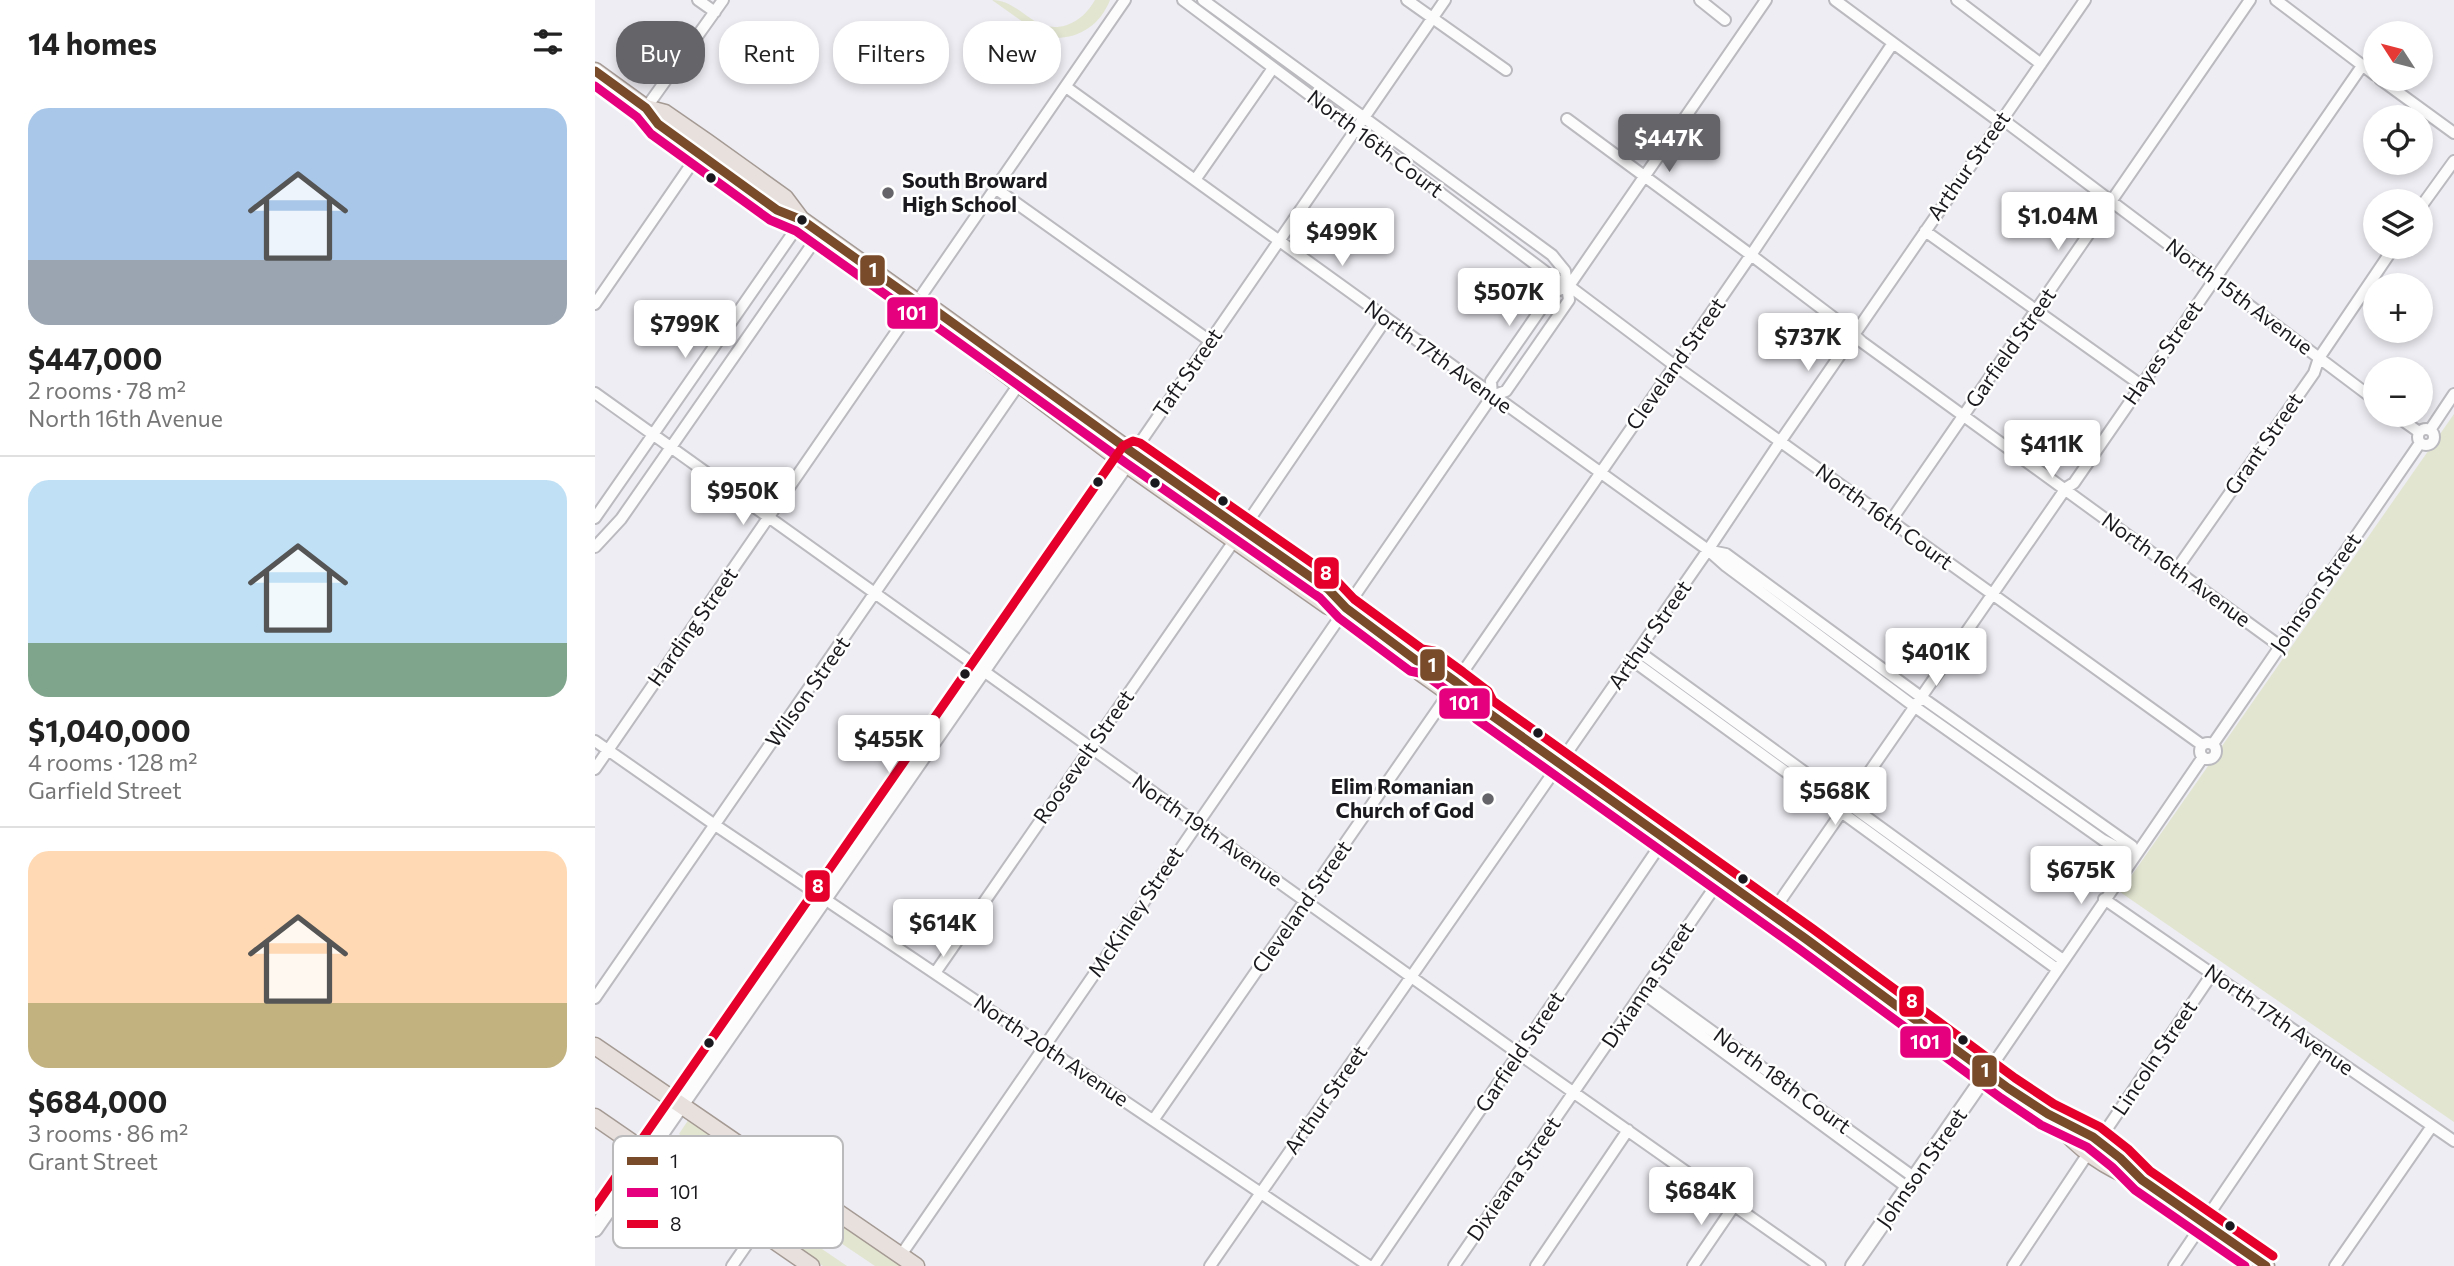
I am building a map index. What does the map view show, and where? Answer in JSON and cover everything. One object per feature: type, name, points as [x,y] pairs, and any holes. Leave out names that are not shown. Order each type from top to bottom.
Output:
[{"type":"main road","points":[[596,72],[646,108],[658,124],[777,210],[802,220],[917,302],[936,310],[1130,458]]},
{"type":"main road","points":[[646,108],[665,113],[762,181],[785,198],[802,220]]},
{"type":"main road","points":[[917,302],[932,319],[1019,384],[1238,535],[1328,606],[1346,608],[1417,661],[1421,673],[1453,687],[1473,710],[1483,709],[1561,763],[1987,1073],[2055,1120],[2077,1128],[2094,1147],[2126,1162],[2141,1180],[2266,1266]]},
{"type":"main road","points":[[595,1046],[726,1136]]},
{"type":"main road","points":[[595,1117],[622,1136]]},
{"type":"main road","points":[[843,1216],[916,1266]]},
{"type":"main road","points":[[784,1248],[811,1266]]},
{"type":"street","points":[[698,0],[715,12]]},
{"type":"street","points":[[646,108],[723,0]]},
{"type":"street","name":"Harding Street","points":[[595,769],[1125,0]]},
{"type":"street","name":"North 16th Court","points":[[1183,0],[1555,279],[1569,286],[1674,365],[2206,749]]},
{"type":"street","name":"North 16th Court","points":[[1203,0],[1559,262]]},
{"type":"street","points":[[1407,0],[1506,70]]},
{"type":"street","name":"Taft Street","points":[[659,1136],[1445,0]]},
{"type":"street","points":[[1700,0],[1725,20]]},
{"type":"street","name":"McKinley Street","points":[[1492,396],[1491,381],[1552,293],[1569,286],[1766,0]]},
{"type":"street","name":"North 15th Avenue","points":[[1835,0],[2112,201],[2363,391]]},
{"type":"street","points":[[1957,0],[2041,64]]},
{"type":"street","name":"Garfield Street","points":[[1891,522],[2250,0]]},
{"type":"street","points":[[2276,0],[2362,66]]},
{"type":"street","name":"Arthur Street","points":[[1210,1266],[1709,550],[1780,442],[2083,1]]},
{"type":"street","name":"Cleveland Street","points":[[1154,1119],[1307,902],[1751,255],[1893,43]]},
{"type":"street","name":"Hayes Street","points":[[1771,914],[2066,488],[2074,483],[2362,66]]},
{"type":"street","points":[[1195,180],[1273,68]]},
{"type":"street","name":"North 17th Avenue","points":[[1066,87],[1709,550],[1726,566],[1918,702],[2103,840],[2134,856]]},
{"type":"street","points":[[2396,91],[2454,133]]},
{"type":"street","name":"North 16th Avenue","points":[[1567,119],[1854,335],[2280,646]]},
{"type":"street","points":[[595,304],[699,153]]},
{"type":"street","points":[[2433,190],[2454,161]]},
{"type":"street","points":[[995,188],[1210,341]]},
{"type":"street","points":[[595,518],[802,220]]},
{"type":"street","points":[[1925,231],[2141,385]]},
{"type":"street","points":[[595,547],[621,519],[820,233]]},
{"type":"street","name":"Grant Street","points":[[2176,570],[2314,373],[2319,358],[2386,259]]},
{"type":"street","points":[[1559,262],[1584,264]]},
{"type":"street","points":[[1559,262],[1569,286]]},
{"type":"street","points":[[767,271],[785,282]]},
{"type":"street","name":"McKinley Street","points":[[901,1255],[1492,396],[1506,391],[1569,300],[1569,286]]},
{"type":"street","name":"Roosevelt Street","points":[[935,973],[1386,319]]},
{"type":"street","name":"Wilson Street","points":[[595,998],[1019,384]]},
{"type":"street","name":"North 19th Avenue","points":[[595,393],[768,519],[1821,1266]]},
{"type":"street","name":"Johnson Street","points":[[1853,1266],[2206,749],[2454,394]]},
{"type":"street","points":[[2412,427],[2423,435]]},
{"type":"street","points":[[1635,656],[2060,965]]},
{"type":"street","name":"North 20th Avenue","points":[[595,741],[715,825],[1372,1266]]},
{"type":"street","name":"Garfield Street","points":[[1372,1266],[1520,1054],[1665,838]]},
{"type":"street","name":"Dixianna Street","points":[[1574,1092],[1721,878]]},
{"type":"street","name":"North 17th Avenue","points":[[2104,900],[2454,1141]]},
{"type":"street","name":"Lincoln Street","points":[[2013,1266],[2212,974]]},
{"type":"street","name":"North 18th Court","points":[[1645,989],[1912,1183]]},
{"type":"street","points":[[2174,1266],[2321,1049]]},
{"type":"street","name":"Dixieana Street","points":[[1454,1266],[1574,1092]]},
{"type":"street","points":[[2335,1266],[2432,1126]]},
{"type":"street","points":[[1535,1266],[1627,1130]]},
{"type":"street","name":"Taft Street","points":[[595,1229],[613,1203]]},
{"type":"street","points":[[1693,1266],[1734,1206]]},
{"type":"street","points":[[732,1266],[744,1248]]},
{"type":"green space","points":[[992,0],[1011,5],[1035,21],[1022,21]]},
{"type":"green space","points":[[1095,0],[1110,0],[1092,25],[1075,35],[1061,37],[1061,26],[1080,18]]},
{"type":"green space","points":[[2454,414],[2454,1122],[2120,892]]},
{"type":"green space","points":[[689,1119],[714,1136],[682,1136],[679,1134]]},
{"type":"green space","points":[[843,1223],[906,1266],[875,1266],[843,1244]]},
{"type":"green space","points":[[797,1248],[820,1248],[847,1266],[823,1266]]},
{"type":"transit line","name":"1","points":[[595,71],[646,108],[658,124],[777,210],[802,220],[917,302],[936,311],[1328,589],[1346,608],[1417,661],[1428,662],[1456,682],[1480,700],[1483,709],[1806,939],[2008,1088],[2048,1114],[2093,1137],[2142,1180],[2266,1266]]},
{"type":"transit line","name":"101","points":[[595,86],[637,117],[651,134],[770,220],[796,231],[910,312],[930,322],[1320,598],[1339,618],[1410,671],[1424,674],[1470,708],[1476,719],[1799,949],[2001,1098],[2041,1125],[2087,1147],[2135,1190],[2245,1266]]},
{"type":"transit line","name":"8","points":[[644,1136],[1123,446],[1133,441],[1140,443],[1335,579],[1354,599],[1422,649],[1434,651],[1488,691],[1493,701],[1813,929],[2015,1078],[2054,1104],[2100,1127],[2150,1171],[2273,1256]]},
{"type":"transit line","name":"8","points":[[595,1207],[613,1181]]},
{"type":"place","name":"South Broward High School","points":[[888,193]]},
{"type":"place","name":"Elim Romanian Church of God","points":[[1488,799]]}]
